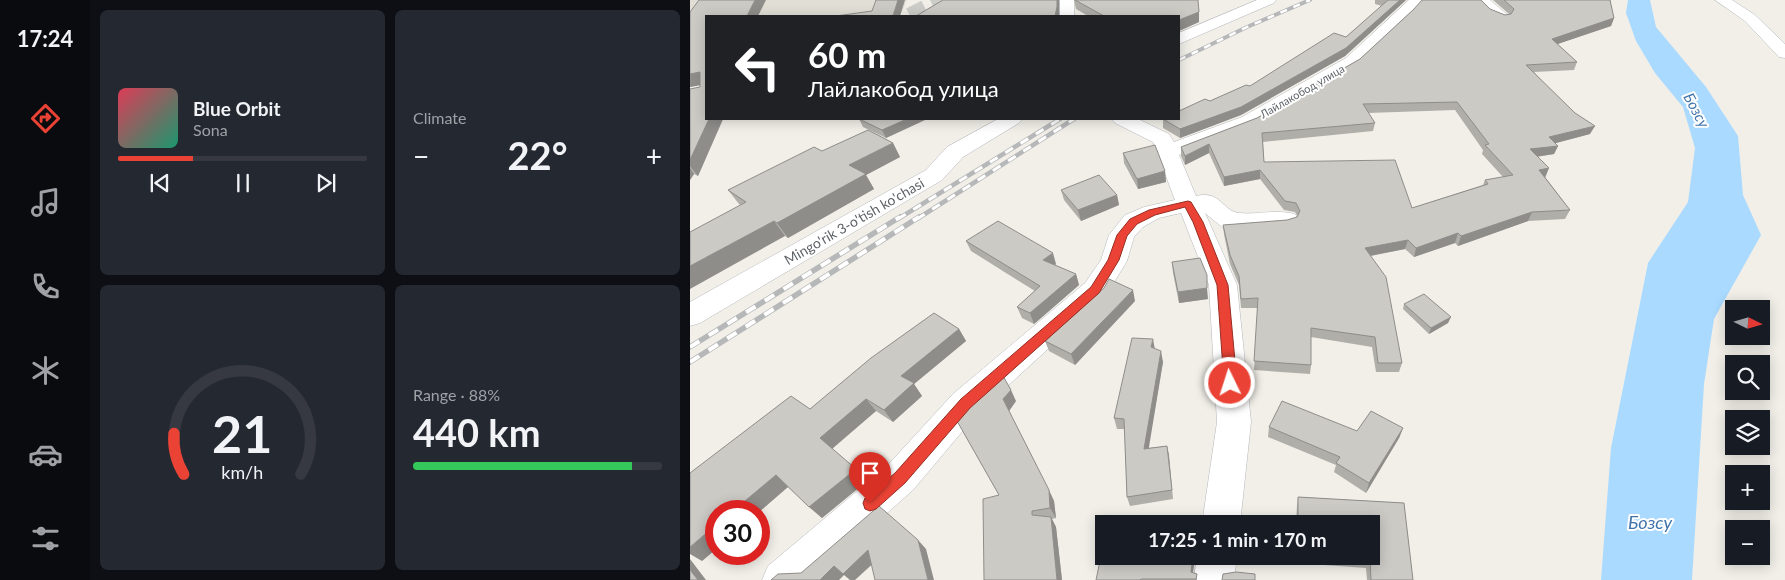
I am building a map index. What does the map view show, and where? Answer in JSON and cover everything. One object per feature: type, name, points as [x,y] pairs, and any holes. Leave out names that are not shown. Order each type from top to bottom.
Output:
[{"type":"street","points":[[1067,0],[1067,15]]},
{"type":"street","points":[[1180,39],[1269,0]]},
{"type":"street","name":"Лайлакобод улица","points":[[1168,152],[1249,121],[1352,62],[1417,0]]},
{"type":"street","points":[[1481,0],[1502,17]]},
{"type":"street","points":[[1722,0],[1750,18],[1785,53]]},
{"type":"street","name":"Mingo'rik 3-o'tish ko'chasi","points":[[690,315],[934,176],[955,152],[1010,120]]},
{"type":"street","points":[[1124,120],[1162,138],[1223,285],[1234,422],[1222,515]]},
{"type":"street","points":[[782,580],[900,478],[966,404],[1095,290],[1114,260],[1122,235],[1134,221],[1152,212],[1205,201],[1231,221],[1286,219]]},
{"type":"street","points":[[1214,580],[1216,565]]},
{"type":"shaded area","points":[[690,0],[907,0],[900,15],[705,15],[690,45]]},
{"type":"water","name":"Бозсу","points":[[1628,0],[1650,0],[1656,27],[1706,87],[1738,136],[1743,195],[1761,235],[1714,319],[1704,384],[1692,580],[1601,580],[1611,448],[1648,263],[1688,202],[1695,148],[1683,107],[1655,73],[1636,41],[1626,13]]},
{"type":"building","points":[[699,0],[755,0],[748,15],[705,15],[705,120],[709,120],[690,160],[690,89],[700,87],[700,72],[690,74],[690,12]]},
{"type":"building","points":[[876,0],[898,0],[893,15],[843,15],[872,11]]},
{"type":"building","points":[[943,0],[1057,0],[1055,15],[918,15]]},
{"type":"building","points":[[1075,0],[1198,0],[1199,12],[1180,20],[1180,15],[1102,15]]},
{"type":"building","points":[[1388,0],[1400,0],[1346,48],[1241,107],[1180,129],[1165,120],[1180,120],[1180,111],[1205,99],[1210,101],[1246,85],[1250,86],[1334,33],[1346,37]]},
{"type":"building","points":[[1422,0],[1481,0],[1490,9],[1505,15],[1511,14],[1514,9],[1504,0],[1610,0],[1614,18],[1552,39],[1577,62],[1526,65],[1575,113],[1595,126],[1549,137],[1558,146],[1530,149],[1549,168],[1539,170],[1570,210],[1532,212],[1461,236],[1458,233],[1416,248],[1408,240],[1365,248],[1386,277],[1402,363],[1378,363],[1375,337],[1311,328],[1311,365],[1254,361],[1258,298],[1241,299],[1239,276],[1230,255],[1223,225],[1287,220],[1297,217],[1300,211],[1296,203],[1285,201],[1260,170],[1224,177],[1209,144],[1185,156],[1181,147],[1257,118],[1360,59]],"holes":[[[1457,102],[1489,144],[1485,145],[1513,175],[1485,180],[1488,184],[1412,208],[1395,160],[1264,162],[1262,133],[1375,123],[1363,104]]]},
{"type":"building","points":[[861,120],[905,120],[882,130]]},
{"type":"building","points":[[868,130],[893,143],[849,165],[866,174],[777,223],[774,221],[690,266],[690,232],[746,202],[728,190],[814,147],[822,151]]},
{"type":"building","points":[[1155,145],[1165,171],[1137,179],[1123,153]]},
{"type":"building","points":[[1099,175],[1117,195],[1078,210],[1061,190]]},
{"type":"building","points":[[998,221],[1053,253],[1043,260],[1076,274],[1030,313],[1017,307],[1040,286],[966,241]]},
{"type":"building","points":[[1200,258],[1207,275],[1207,288],[1178,292],[1172,262]]},
{"type":"building","points":[[1109,279],[1133,290],[1071,354],[1045,341],[1104,288]]},
{"type":"building","points":[[1424,294],[1451,317],[1431,328],[1404,304]]},
{"type":"building","points":[[934,313],[959,329],[901,376],[914,383],[884,410],[866,399],[820,438],[856,469],[809,507],[776,475],[746,500],[705,500],[705,534],[690,547],[690,473],[791,396],[810,409],[871,358]]},
{"type":"building","points":[[1132,338],[1153,339],[1151,347],[1161,351],[1144,449],[1167,446],[1172,490],[1127,497],[1124,419],[1114,418]]},
{"type":"building","points":[[1003,376],[1011,390],[1003,399],[1049,490],[1050,508],[1032,511],[1032,515],[1051,517],[1057,580],[984,580],[983,499],[999,495],[957,421],[972,404]]},
{"type":"building","points":[[1282,401],[1357,431],[1371,411],[1403,428],[1369,483],[1336,463],[1340,457],[1269,427]]},
{"type":"building","points":[[1298,497],[1404,503],[1413,580],[1371,580],[1370,565],[1380,565],[1380,515],[1298,515]]},
{"type":"building","points":[[879,506],[918,540],[928,580],[875,580],[868,550],[843,574],[834,566],[820,580],[771,580],[778,574],[801,573]]},
{"type":"building","points":[[1099,565],[1192,565],[1191,572],[1197,574],[1196,579],[1096,580]]},
{"type":"building","points":[[690,570],[698,580],[690,580]]},
{"type":"building","points":[[1236,572],[1255,574],[1255,580],[1222,580],[1223,574]]},
{"type":"tunnel","points":[[912,15],[934,4],[971,0]]},
{"type":"railway","points":[[1180,60],[1247,27],[1310,0]]},
{"type":"railway","points":[[898,219],[1058,120]]},
{"type":"railway","points":[[917,219],[1072,120]]},
{"type":"railway","points":[[690,347],[900,217]]},
{"type":"railway","points":[[690,362],[919,217]]},
{"type":"route","points":[[870,503],[900,478],[966,404],[1095,290],[1114,260],[1122,235],[1134,221],[1152,212],[1188,204],[1198,222],[1223,285],[1230,383]]}]
